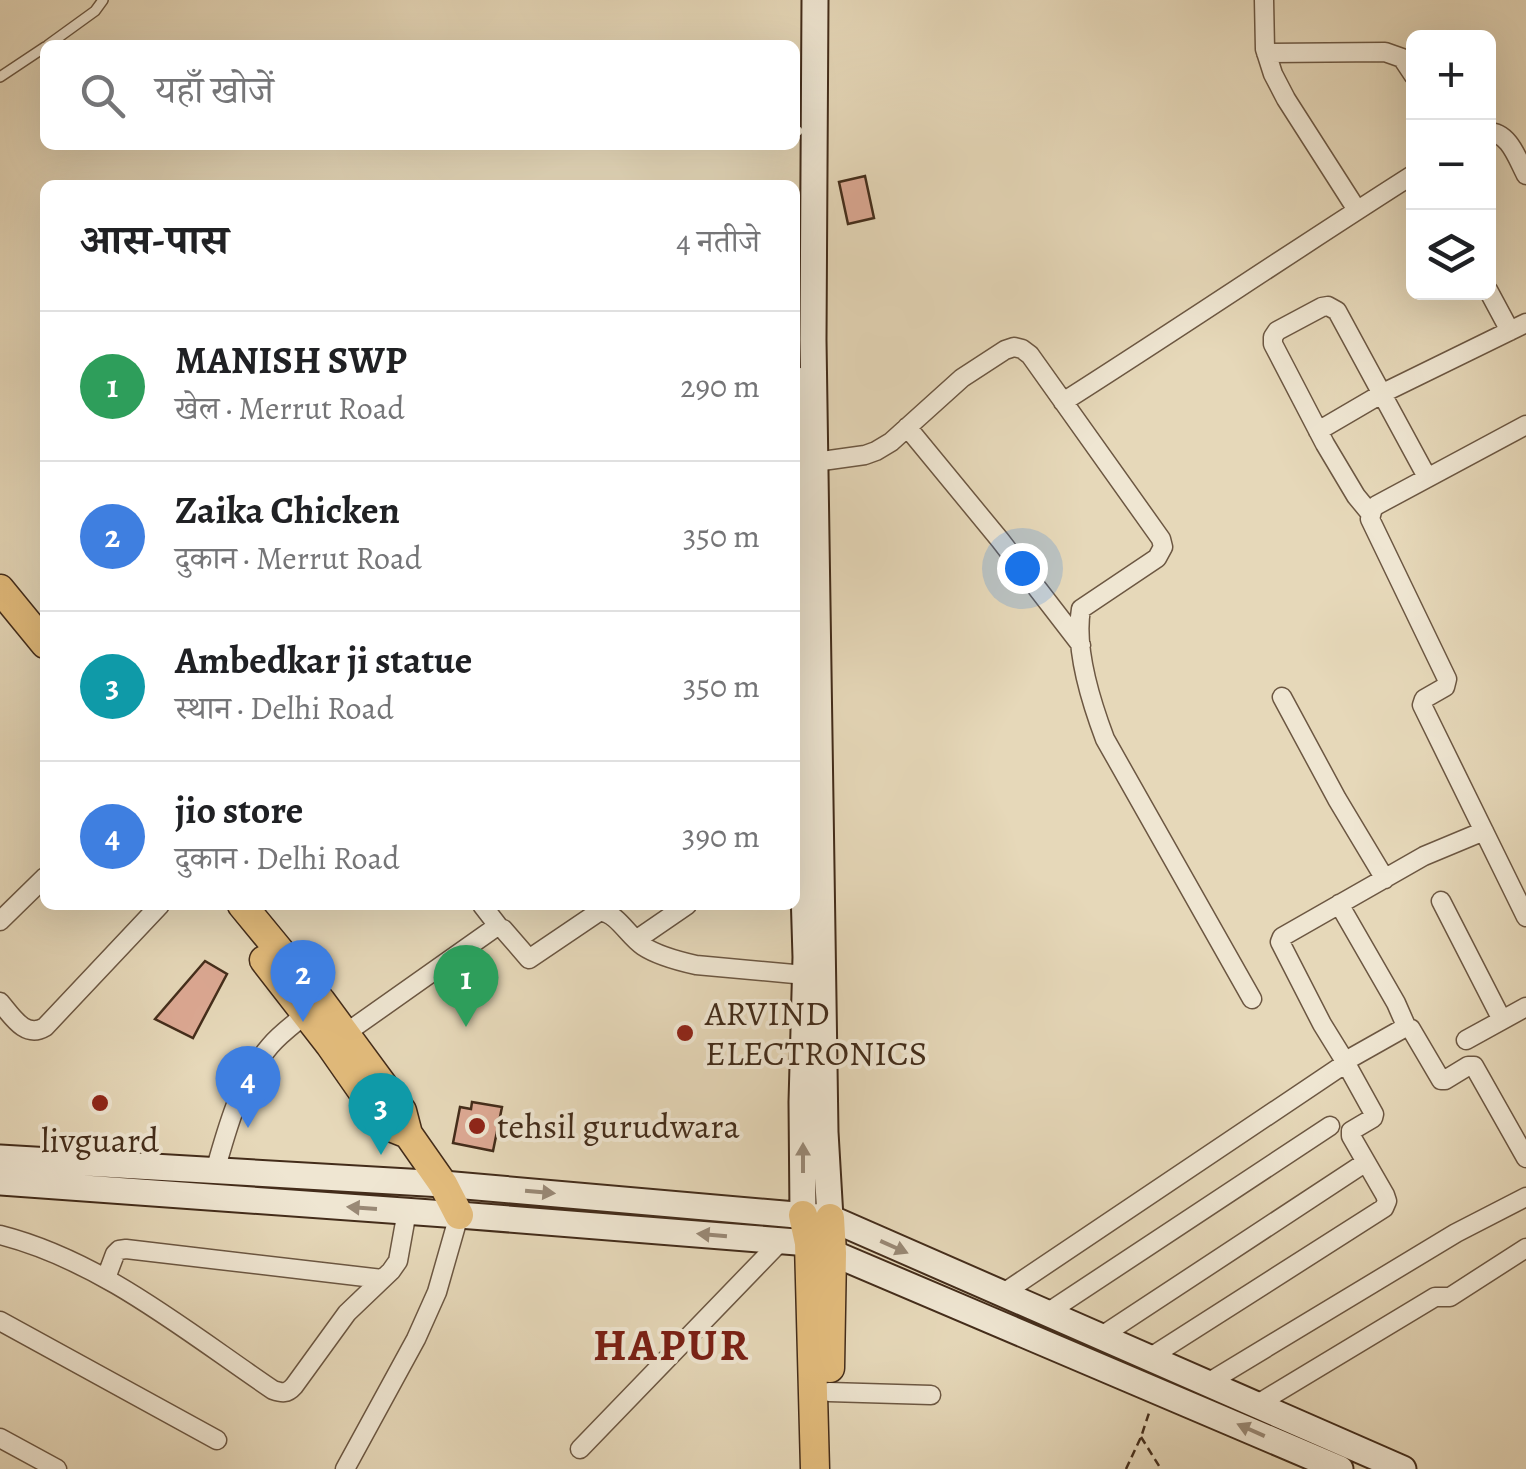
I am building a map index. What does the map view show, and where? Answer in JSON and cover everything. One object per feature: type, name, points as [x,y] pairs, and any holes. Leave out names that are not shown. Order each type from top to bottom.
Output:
[{"type":"main road","points":[[800,44],[802,0]]},
{"type":"main road","points":[[815,0],[813,340],[825,1132],[817,1216],[807,1246],[815,1469]]},
{"type":"main road","points":[[796,150],[796,180]]},
{"type":"main road","points":[[0,590],[40,638]]},
{"type":"main road","points":[[800,818],[805,975],[802,1102],[817,1216]]},
{"type":"main road","points":[[232,910],[241,930],[383,1121],[408,1134]]},
{"type":"main road","points":[[246,910],[402,1111],[408,1134],[460,1215]]},
{"type":"main road","points":[[0,1158],[443,1184],[817,1216],[1403,1469]]},
{"type":"main road","points":[[0,1182],[460,1215],[807,1246],[1340,1469]]},
{"type":"main road","points":[[618,1199],[619,1228]]},
{"type":"main road","points":[[807,1246],[829,1392],[831,1469]]},
{"type":"street","points":[[1264,0],[1266,53],[1273,74],[1356,210]]},
{"type":"street","points":[[1266,53],[1384,52],[1402,58],[1406,64]]},
{"type":"street","points":[[1496,132],[1504,136],[1526,174]]},
{"type":"street","points":[[1063,402],[1406,179]]},
{"type":"street","points":[[1318,431],[1518,327],[1496,300]]},
{"type":"street","points":[[1428,477],[1333,308],[1322,307],[1278,331],[1273,344],[1318,431],[1370,513],[1447,679],[1445,686],[1424,699],[1422,705],[1526,917]]},
{"type":"street","points":[[815,462],[876,451],[962,378],[1005,350],[1014,347],[1030,355],[1161,539],[1163,547],[1156,558],[1084,605],[1080,614],[1089,692],[1106,739],[1252,1000]]},
{"type":"street","points":[[1370,513],[1377,505],[1526,425]]},
{"type":"street","points":[[908,426],[1082,646]]},
{"type":"street","points":[[1282,696],[1384,879]]},
{"type":"street","points":[[1149,1358],[1384,1208],[1385,1195],[1351,1136],[1374,1114],[1280,940],[1424,856],[1484,831]]},
{"type":"street","points":[[0,921],[40,882]]},
{"type":"street","points":[[1441,901],[1502,1020]]},
{"type":"street","points":[[1340,904],[1407,1028],[1414,1032],[1441,1080],[1474,1066],[1526,1158]]},
{"type":"street","points":[[0,1002],[21,1026],[31,1031],[45,1027],[155,910]]},
{"type":"street","points":[[346,1034],[493,913],[529,959],[601,910]]},
{"type":"street","points":[[608,910],[636,940],[664,956],[696,965],[805,975]]},
{"type":"street","points":[[636,940],[680,910]]},
{"type":"street","points":[[1466,1040],[1526,1007]]},
{"type":"street","points":[[215,1171],[245,1083],[272,1044],[306,1014]]},
{"type":"street","points":[[1002,1294],[1344,1060],[1407,1028]]},
{"type":"street","points":[[1047,1314],[1330,1126]]},
{"type":"street","points":[[1100,1337],[1366,1162]]},
{"type":"street","points":[[1206,1384],[1456,1232],[1526,1196]]},
{"type":"street","points":[[0,1235],[55,1254],[106,1278],[283,1393],[294,1386],[347,1313],[398,1261],[407,1211]]},
{"type":"street","points":[[344,1469],[438,1292],[460,1215]]},
{"type":"street","points":[[580,1449],[807,1246]]},
{"type":"street","points":[[1256,1404],[1435,1297],[1450,1298],[1526,1248]]},
{"type":"street","points":[[106,1278],[115,1254],[126,1249],[382,1279]]},
{"type":"street","points":[[0,1322],[217,1440]]},
{"type":"street","points":[[829,1392],[931,1394]]},
{"type":"street","points":[[0,1438],[58,1469]]},
{"type":"lane","points":[[55,40],[96,11],[103,0]]},
{"type":"lane","points":[[0,77],[40,50]]},
{"type":"path","points":[[1126,1469],[1156,1390]]},
{"type":"path","points":[[1141,1437],[1161,1469]]},
{"type":"building","points":[[865,176],[874,218],[848,224],[839,182]]},
{"type":"building","points":[[205,961],[227,974],[193,1038],[155,1019]]},
{"type":"building","name":"tehsil gurudwara","points":[[472,1102],[502,1107],[493,1151],[453,1143],[460,1107],[471,1109]]},
{"type":"place","name":"Zaika Chicken","points":[[303,1022]]},
{"type":"place","name":"MANISH SWP","points":[[466,1027]]},
{"type":"place","name":"ARVIND ELECTRONICS","points":[[685,1033]]},
{"type":"place","name":"livguard","points":[[100,1103]]},
{"type":"place","name":"tehsil gurudwara","points":[[477,1126]]},
{"type":"place","name":"jio store","points":[[248,1128]]},
{"type":"place","name":"Ambedkar ji statue","points":[[381,1155]]},
{"type":"district","name":"HAPUR","points":[[672,1345]]}]
